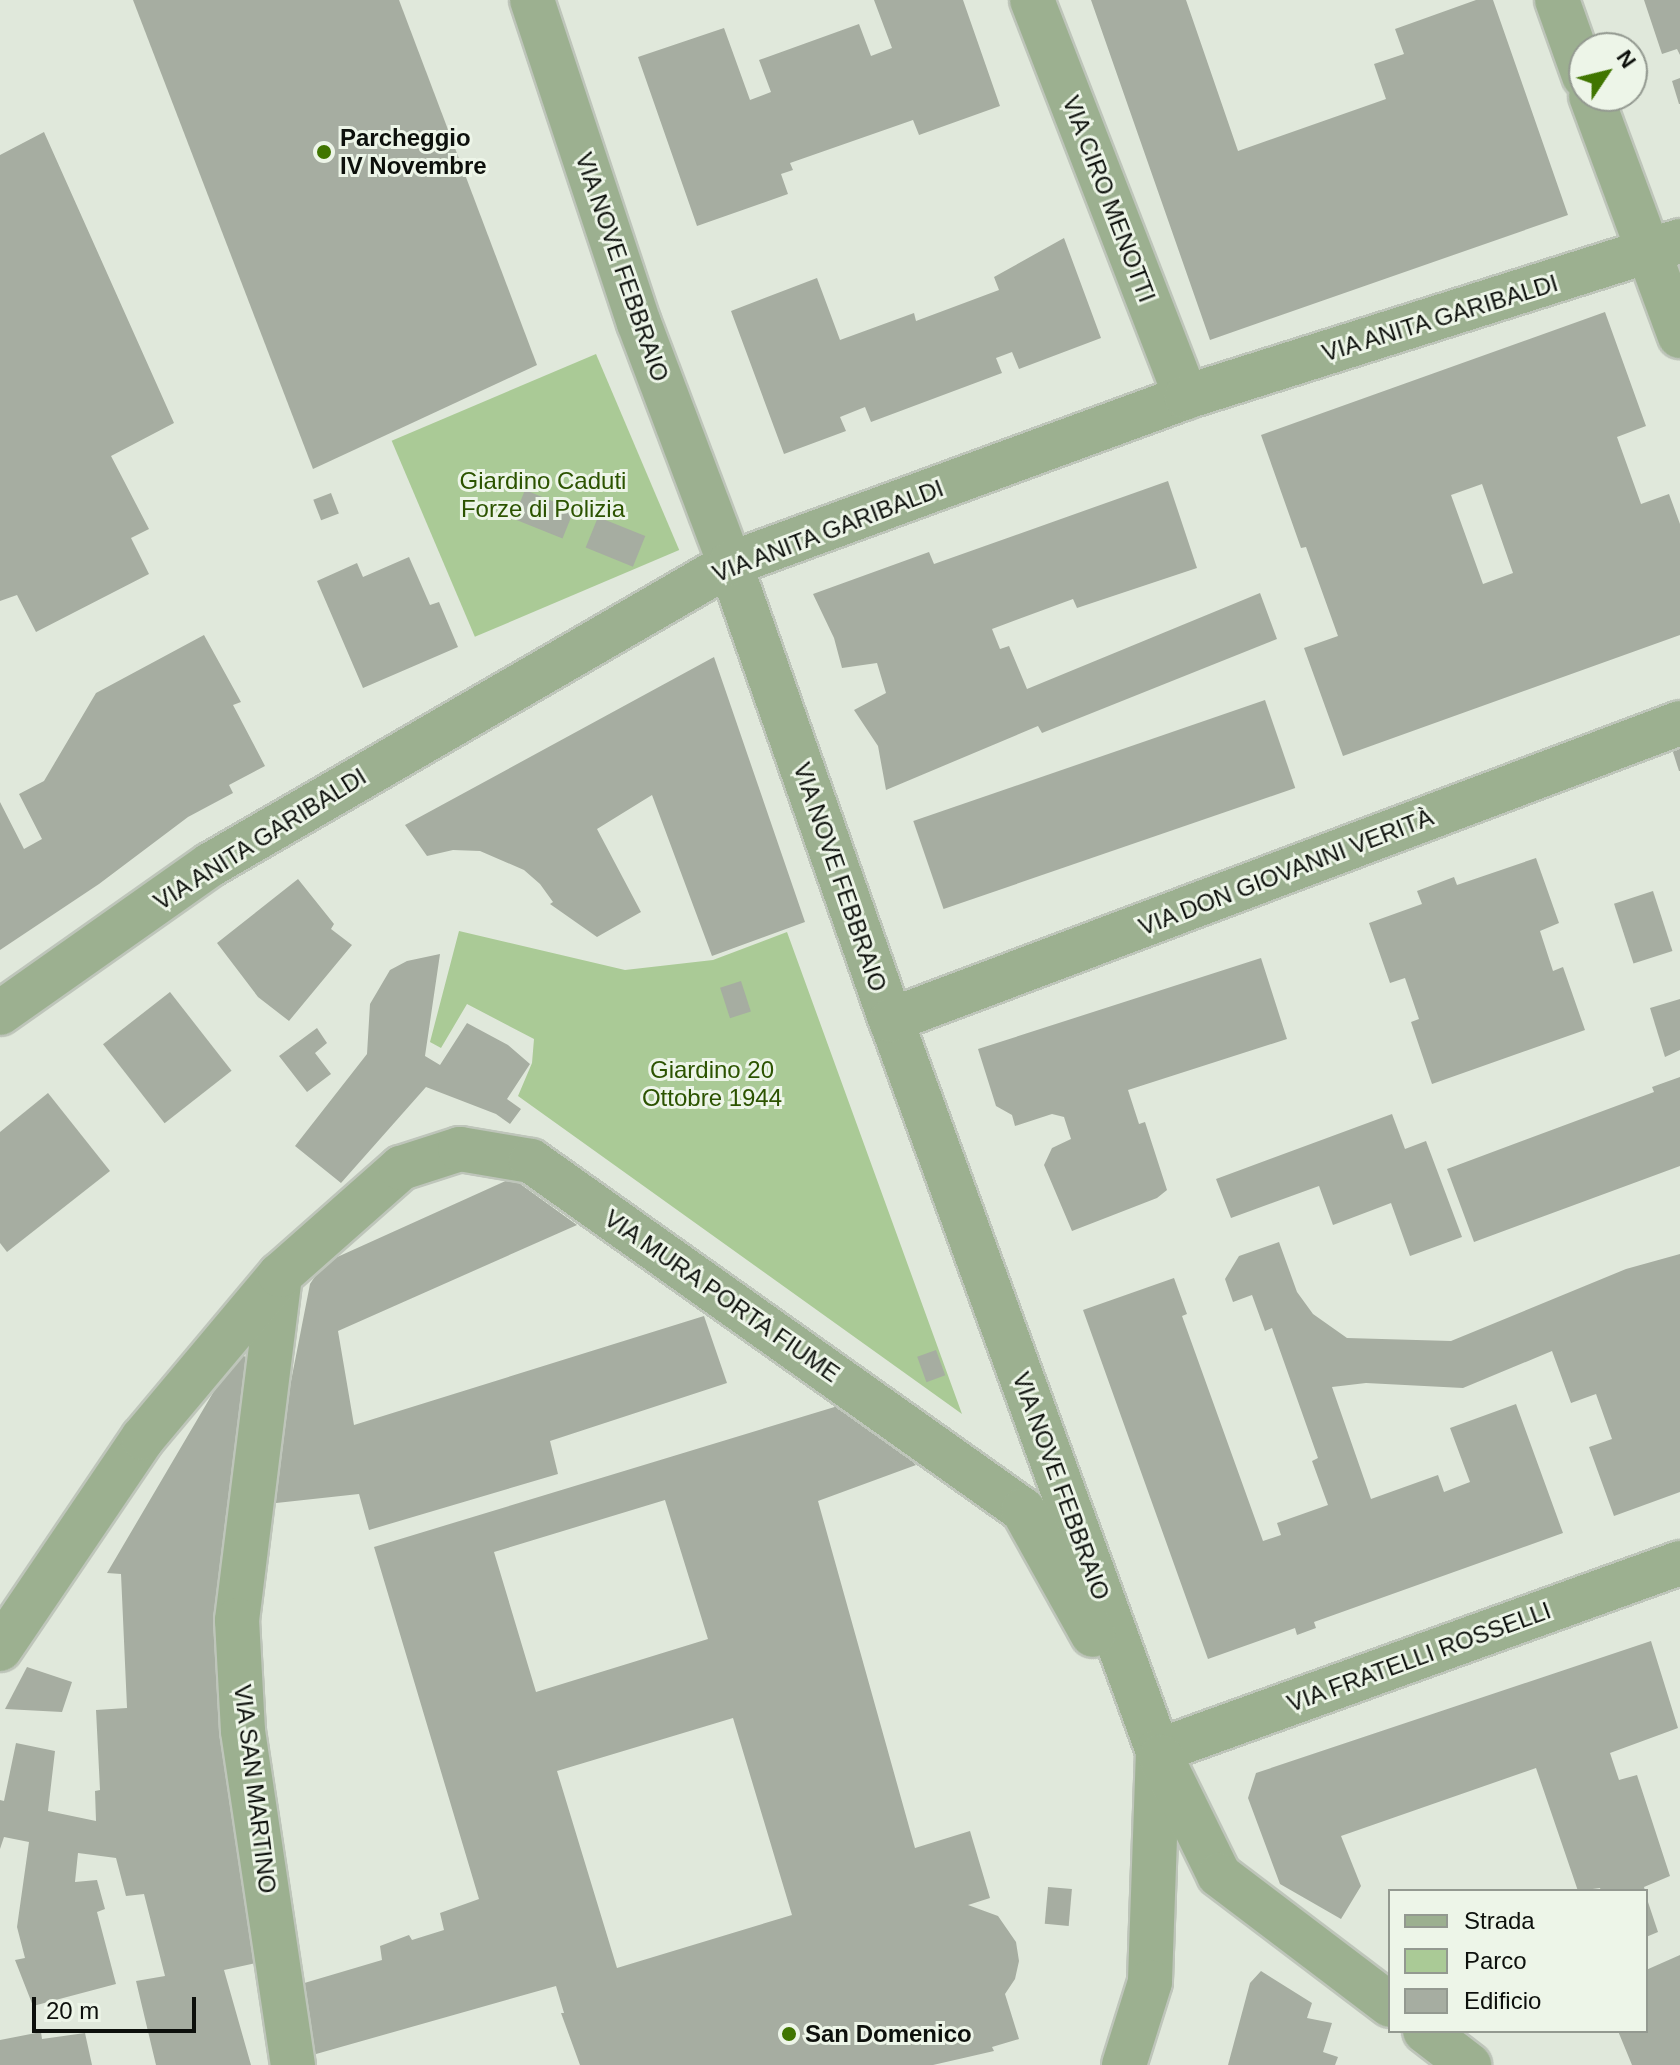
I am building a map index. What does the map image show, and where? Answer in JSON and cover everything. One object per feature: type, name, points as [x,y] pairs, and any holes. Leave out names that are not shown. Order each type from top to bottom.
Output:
[{"type":"street","name":"VIA NOVE FEBBRAIO","points":[[532,0],[639,323],[730,564],[891,1020],[1158,1751]]},
{"type":"street","name":"VIA CIRO MENOTTI","points":[[1032,0],[1186,397]]},
{"type":"street","points":[[1557,0],[1568,32]]},
{"type":"street","points":[[1599,112],[1664,247],[1680,336]]},
{"type":"street","name":"VIA ANITA GARIBALDI","points":[[0,1013],[210,865],[730,564],[1186,397],[1664,247]]},
{"type":"street","name":"VIA DON GIOVANNI VERITÀ","points":[[891,1020],[1680,723]]},
{"type":"street","name":"VIA MURA PORTA FIUME","points":[[0,1649],[143,1438],[280,1275],[401,1168],[460,1149],[531,1161],[1023,1510],[1158,1751],[1219,1875],[1388,2003]]},
{"type":"street","name":"VIA SAN MARTINO","points":[[280,1275],[237,1620],[243,1731],[293,2065]]},
{"type":"street","name":"VIA FRATELLI ROSSELLI","points":[[1158,1751],[1680,1563]]},
{"type":"street","points":[[1124,2065],[1150,1982],[1158,1751]]},
{"type":"street","points":[[1428,2033],[1469,2065]]},
{"type":"green space","name":"Giardino Caduti Forze di Polizia","points":[[596,354],[679,550],[475,637],[392,441]]},
{"type":"green space","name":"Giardino 20 Ottobre 1944","points":[[459,931],[625,970],[713,960],[787,932],[962,1414],[518,1096],[532,1063],[534,1039],[467,1004],[441,1048],[430,1042]]},
{"type":"building","name":"Parcheggio IV Novembre","points":[[133,0],[399,0],[537,365],[313,469]]},
{"type":"building","points":[[874,0],[963,0],[1000,106],[919,135],[913,120],[790,163],[793,170],[781,174],[788,194],[697,226],[638,57],[724,28],[750,100],[771,92],[759,60],[859,24],[871,56],[892,48]]},
{"type":"building","points":[[1091,0],[1186,0],[1238,151],[1386,99],[1374,64],[1404,54],[1395,29],[1476,0],[1493,0],[1568,215],[1210,340]]},
{"type":"building","points":[[1644,0],[1680,0],[1680,55],[1677,49],[1662,54]]},
{"type":"building","points":[[1680,78],[1680,104],[1679,104],[1672,81]]},
{"type":"building","points":[[44,132],[174,423],[111,456],[149,529],[131,538],[149,574],[36,632],[17,595],[0,601],[0,155]]},
{"type":"building","points":[[1064,238],[1101,338],[1019,369],[1012,352],[996,358],[1002,373],[871,422],[865,407],[840,417],[846,431],[784,454],[731,311],[817,278],[840,340],[914,313],[916,321],[999,290],[994,277]]},
{"type":"building","points":[[1605,312],[1646,426],[1617,437],[1641,504],[1669,494],[1680,524],[1680,635],[1343,756],[1304,648],[1338,636],[1306,547],[1301,548],[1261,435]],"holes":[[[1482,484],[1513,573],[1483,584],[1451,495]]]},
{"type":"building","points":[[1168,481],[1197,568],[1077,608],[1073,599],[992,629],[1000,649],[1009,646],[1027,689],[1260,593],[1277,639],[1042,733],[1038,726],[886,790],[878,746],[854,710],[886,693],[877,663],[842,668],[834,638],[813,594],[929,552],[934,564]]},
{"type":"building","points":[[525,490],[574,510],[563,539],[513,519]]},
{"type":"building","points":[[331,493],[339,514],[321,520],[313,500]]},
{"type":"building","points":[[598,517],[645,536],[633,567],[586,548]]},
{"type":"building","points":[[409,557],[430,605],[439,602],[458,647],[363,688],[317,581],[357,563],[363,577]]},
{"type":"building","points":[[204,635],[241,702],[233,705],[265,766],[229,785],[233,793],[188,817],[99,884],[0,950],[0,802],[24,849],[42,839],[19,794],[44,781],[96,693]]},
{"type":"building","points":[[714,657],[805,922],[712,956],[652,795],[597,829],[641,912],[597,937],[550,904],[553,902],[540,884],[524,870],[480,851],[453,850],[427,856],[405,825]]},
{"type":"building","points":[[1265,700],[1295,788],[944,909],[913,821]]},
{"type":"building","points":[[1680,746],[1680,771],[1679,771],[1672,749]]},
{"type":"building","points":[[1536,858],[1559,923],[1540,931],[1553,971],[1563,967],[1585,1030],[1432,1084],[1411,1022],[1419,1019],[1405,978],[1390,983],[1369,923],[1422,904],[1417,891],[1454,877],[1457,885]]},
{"type":"building","points":[[298,879],[334,924],[331,929],[352,945],[289,1021],[258,997],[217,943]]},
{"type":"building","points":[[1653,891],[1672,951],[1633,964],[1614,904]]},
{"type":"building","points":[[440,954],[425,1056],[440,1065],[467,1023],[508,1045],[530,1064],[507,1099],[521,1109],[510,1124],[496,1114],[426,1087],[341,1183],[295,1146],[367,1054],[370,1004],[390,970],[407,961]]},
{"type":"building","points":[[1261,958],[1287,1039],[1128,1090],[1139,1124],[1145,1122],[1167,1190],[1157,1198],[1072,1231],[1044,1165],[1052,1148],[1071,1139],[1064,1117],[1052,1114],[1015,1126],[1012,1115],[996,1106],[978,1049]]},
{"type":"building","points":[[741,981],[751,1011],[730,1018],[720,988]]},
{"type":"building","points":[[170,992],[232,1071],[165,1123],[103,1044]]},
{"type":"building","points":[[1680,999],[1680,1050],[1665,1057],[1650,1008]]},
{"type":"building","points":[[317,1028],[327,1043],[315,1053],[331,1074],[307,1092],[279,1056]]},
{"type":"building","points":[[1680,1077],[1680,1166],[1474,1242],[1447,1169],[1654,1092],[1652,1087]]},
{"type":"building","points":[[48,1093],[110,1171],[7,1252],[0,1243],[0,1132]]},
{"type":"building","points":[[1392,1114],[1405,1149],[1426,1141],[1462,1237],[1410,1256],[1391,1203],[1333,1225],[1319,1186],[1231,1218],[1216,1179]]},
{"type":"building","points":[[512,1178],[577,1225],[338,1331],[354,1425],[704,1316],[727,1383],[550,1441],[558,1474],[369,1530],[359,1494],[267,1504],[310,1284],[324,1263]]},
{"type":"building","points":[[1279,1242],[1297,1292],[1313,1314],[1347,1338],[1451,1341],[1626,1269],[1680,1254],[1680,1492],[1614,1516],[1589,1447],[1612,1439],[1596,1394],[1571,1403],[1552,1351],[1463,1388],[1366,1383],[1332,1387],[1371,1499],[1438,1475],[1444,1492],[1470,1482],[1450,1428],[1516,1404],[1563,1533],[1314,1622],[1316,1628],[1297,1635],[1295,1628],[1208,1659],[1083,1310],[1174,1278],[1187,1314],[1182,1316],[1263,1541],[1281,1535],[1277,1523],[1328,1505],[1312,1461],[1318,1458],[1272,1328],[1265,1331],[1252,1295],[1233,1302],[1225,1279],[1239,1256]]},
{"type":"building","points":[[936,1350],[945,1375],[926,1382],[917,1357]]},
{"type":"building","points":[[237,1352],[263,1367],[226,1515],[217,1594],[218,1702],[241,1874],[260,1962],[224,1970],[251,2065],[156,2065],[136,1981],[165,1976],[144,1894],[126,1896],[116,1858],[78,1853],[75,1882],[97,1880],[105,1909],[97,1912],[116,1984],[33,2006],[15,1960],[25,1958],[17,1927],[29,1842],[4,1837],[0,1849],[0,1800],[4,1801],[16,1743],[55,1751],[48,1811],[96,1821],[95,1791],[100,1790],[96,1710],[127,1708],[121,1574],[107,1573]]},
{"type":"building","points":[[851,1402],[916,1465],[818,1501],[915,1848],[970,1831],[990,1898],[968,1905],[998,1916],[1016,1942],[1019,1961],[1015,1979],[1005,1994],[1019,2039],[992,2047],[994,2051],[933,2065],[580,2065],[561,2013],[564,2013],[556,1986],[309,2056],[301,1984],[382,1960],[380,1946],[409,1935],[412,1940],[444,1930],[440,1913],[479,1899],[374,1547]],"holes":[[[665,1500],[708,1639],[536,1692],[494,1552]],[[733,1718],[792,1915],[617,1968],[557,1771]]]},
{"type":"building","points":[[1651,1641],[1678,1728],[1610,1753],[1619,1780],[1637,1775],[1670,1876],[1644,1889],[1577,1889],[1536,1768],[1341,1836],[1361,1886],[1341,1919],[1280,1884],[1248,1798],[1256,1773]]},
{"type":"building","points":[[27,1667],[72,1682],[62,1712],[5,1709]]},
{"type":"building","points":[[1048,1887],[1072,1889],[1069,1926],[1045,1924]]},
{"type":"building","points":[[1648,1902],[1658,1932],[1648,1936]]},
{"type":"building","points":[[1680,1955],[1680,2065],[1632,2065],[1619,2033],[1648,2033],[1648,1969]]},
{"type":"building","points":[[1261,1971],[1312,2003],[1307,2018],[1332,2023],[1323,2052],[1338,2057],[1335,2065],[1228,2065],[1250,1983]]},
{"type":"building","points":[[41,2032],[42,2039],[85,2033],[92,2065],[0,2065],[0,2040]]},
{"type":"place","name":"Parcheggio IV Novembre","points":[[324,152]]},
{"type":"place","name":"San Domenico","points":[[789,2034]]}]
